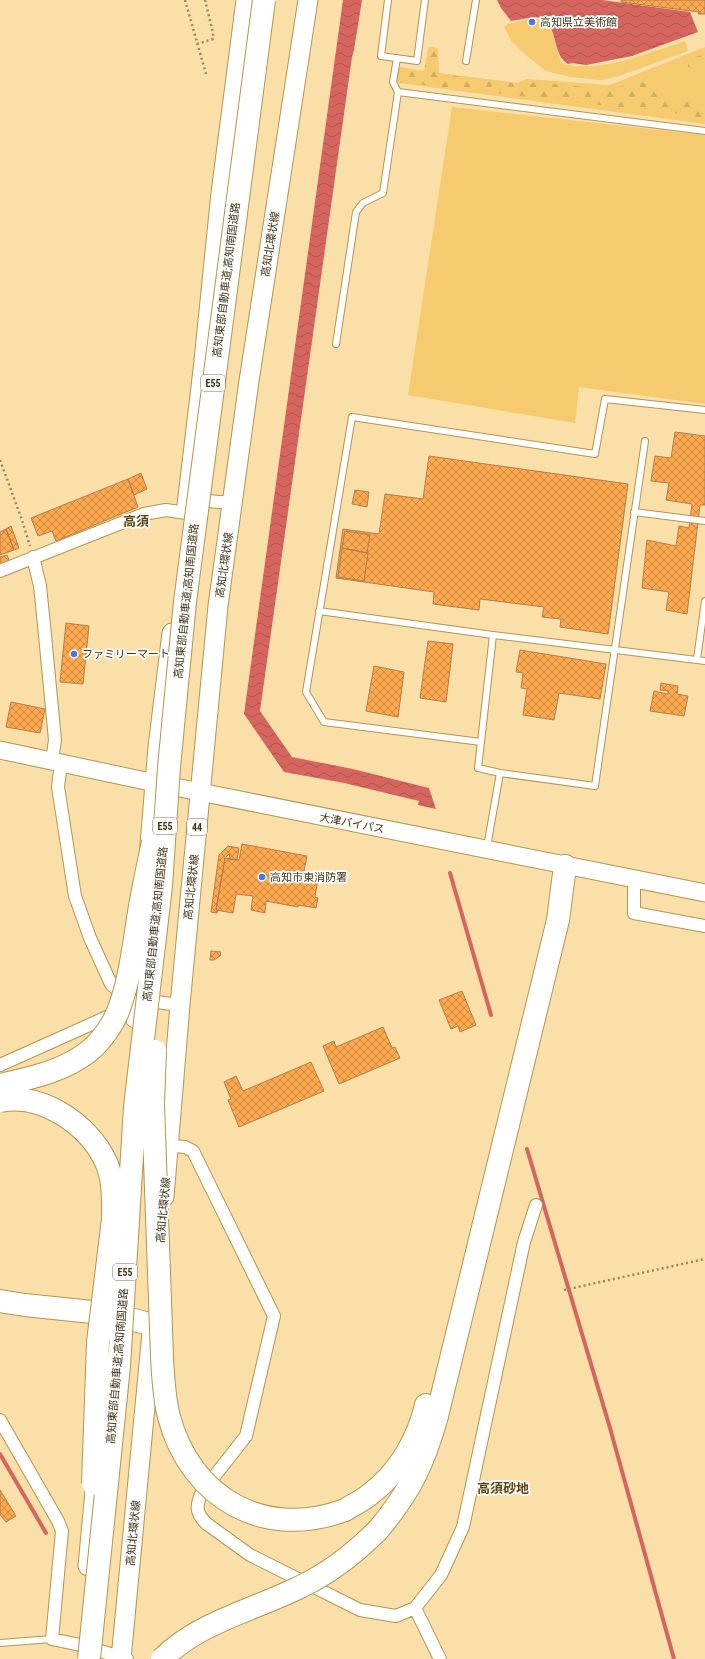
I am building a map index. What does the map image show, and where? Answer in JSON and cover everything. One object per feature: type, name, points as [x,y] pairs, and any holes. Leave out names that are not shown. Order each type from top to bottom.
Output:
[{"type":"highway","name":"高知東部自動車道;高知南国道路","points":[[84,1655],[119,1366],[135,1107],[161,886],[169,767],[185,602],[264,0]]},
{"type":"highway","points":[[0,1085],[38,1076],[74,1062],[88,1052],[112,1024],[120,1006],[129,972],[144,881],[169,767]]},
{"type":"highway","points":[[161,886],[153,1104],[162,1357],[164,1390],[169,1416],[185,1457],[196,1474],[211,1489],[227,1501],[245,1511],[266,1517],[287,1520],[309,1520],[328,1516],[345,1510],[369,1496],[388,1479],[403,1460],[414,1439],[424,1414],[545,917],[565,866]]},
{"type":"highway","points":[[162,1659],[182,1643],[210,1626],[299,1588],[320,1577],[360,1548],[395,1511],[420,1467],[438,1416],[558,920],[565,866]]},
{"type":"highway","points":[[0,1101],[21,1101],[40,1104],[57,1110],[86,1132],[106,1163],[114,1200],[113,1219],[101,1310],[96,1372],[84,1655]]},
{"type":"highway","points":[[0,1301],[110,1321]]},
{"type":"highway","points":[[0,1316],[24,1320],[110,1321],[153,1325]]},
{"type":"main road","points":[[84,1655],[154,783],[203,370],[220,192],[246,0]]},
{"type":"main road","name":"高知北環状線","points":[[124,1658],[180,1005],[218,606],[249,381],[308,0]]},
{"type":"main road","name":"大津バイパス","points":[[0,750],[154,783],[705,893]]},
{"type":"street","points":[[0,571],[144,514],[187,506],[233,503]]},
{"type":"street","points":[[33,557],[41,594],[52,702],[58,787],[75,896],[90,938],[112,984],[136,1006]]},
{"type":"street","points":[[634,879],[634,913],[705,926]]},
{"type":"street","points":[[0,1065],[118,1012],[136,1006],[156,1002],[180,1005]]},
{"type":"street","points":[[126,1143],[185,1147],[193,1151],[274,1316],[246,1436],[202,1492],[198,1500],[197,1510],[201,1519],[250,1555],[360,1610],[396,1616],[415,1608],[441,1575],[463,1527],[524,1242],[536,1205]]},
{"type":"street","points":[[0,1420],[62,1531],[52,1639],[84,1655],[124,1658]]},
{"type":"street","points":[[415,1608],[440,1659]]},
{"type":"lane","points":[[388,0],[381,56],[417,61],[425,0]]},
{"type":"lane","points":[[466,60],[476,0]]},
{"type":"lane","points":[[336,344],[356,212],[364,203],[383,193],[398,92],[393,82],[397,58]]},
{"type":"lane","points":[[398,92],[705,131]]},
{"type":"lane","points":[[480,742],[324,722],[306,692],[352,417],[594,454],[605,399],[705,410]]},
{"type":"lane","points":[[493,635],[478,768],[500,773],[595,786],[645,441]]},
{"type":"lane","points":[[634,512],[705,521]]},
{"type":"lane","points":[[697,659],[705,601]]},
{"type":"lane","points":[[319,611],[493,635],[705,661]]},
{"type":"lane","points":[[486,850],[500,773]]},
{"type":"lane","points":[[0,1643],[52,1639]]},
{"type":"path","points":[[184,0],[206,74]]},
{"type":"path","points":[[198,44],[213,39],[213,33],[205,0]]},
{"type":"path","points":[[0,460],[22,520],[33,557]]},
{"type":"path","points":[[564,1290],[705,1259]]},
{"type":"green space","points":[[529,19],[538,20],[545,23],[549,28],[563,64],[593,66],[609,64],[640,56],[685,41],[688,51],[619,76],[601,80],[570,77],[546,71],[512,42],[504,27],[508,24]]},
{"type":"green space","points":[[432,46],[438,49],[439,74],[522,84],[529,82],[599,88],[633,86],[655,77],[657,81],[654,93],[687,102],[705,105],[705,118],[654,110],[640,112],[608,106],[398,82],[395,77],[400,67],[424,72],[428,48]]},
{"type":"green space","points":[[705,47],[705,124],[399,83],[401,68],[517,83],[527,79],[610,85]]},
{"type":"green space","points":[[705,54],[705,72],[688,67],[688,59]]},
{"type":"green space","points":[[452,107],[705,135],[705,404],[579,387],[575,423],[408,395]]},
{"type":"water","points":[[343,0],[362,0],[352,57],[260,711],[292,757],[353,769],[429,788],[436,809],[418,805],[419,801],[344,783],[284,772],[244,714]]},
{"type":"water","points":[[497,0],[602,0],[690,12],[698,32],[632,56],[586,65],[572,63],[568,64],[560,55],[552,31],[545,19],[535,17],[511,21]]},
{"type":"building","points":[[621,0],[705,0],[705,14],[621,2]]},
{"type":"building","points":[[675,432],[705,436],[705,505],[700,505],[687,614],[666,610],[669,592],[642,588],[647,540],[676,546],[679,526],[689,528],[692,504],[666,500],[669,483],[651,481],[655,456],[671,458]]},
{"type":"building","points":[[429,456],[628,484],[608,634],[560,627],[561,619],[542,617],[544,607],[480,599],[479,610],[433,604],[434,592],[336,578],[343,529],[379,534],[385,494],[423,499]]},
{"type":"building","points":[[141,473],[147,489],[134,495],[128,479]]},
{"type":"building","points":[[128,479],[138,507],[56,541],[52,531],[38,536],[31,518]]},
{"type":"building","points":[[355,490],[369,492],[367,507],[352,504]]},
{"type":"building","points":[[11,526],[19,548],[14,550],[6,529]]},
{"type":"building","points":[[6,529],[14,550],[0,555],[0,532]]},
{"type":"building","points":[[345,531],[370,535],[367,553],[342,548]]},
{"type":"building","points":[[342,548],[368,553],[364,581],[338,577]]},
{"type":"building","points":[[7,555],[10,562],[0,566],[0,557]]},
{"type":"building","name":"ファミリーマート","points":[[66,623],[89,626],[83,684],[60,682]]},
{"type":"building","points":[[428,641],[453,644],[446,702],[420,698]]},
{"type":"building","points":[[520,650],[606,664],[600,699],[559,693],[554,720],[523,715],[527,689],[521,688],[523,673],[516,672]]},
{"type":"building","points":[[374,666],[404,672],[398,717],[366,711]]},
{"type":"building","points":[[661,683],[678,686],[677,694],[688,696],[684,716],[650,711],[654,691],[668,694],[668,691],[660,690]]},
{"type":"building","points":[[11,702],[45,709],[40,733],[6,727]]},
{"type":"building","name":"高知市東消防署","points":[[242,844],[307,856],[302,881],[311,882],[313,872],[319,873],[315,897],[318,898],[316,908],[298,905],[298,907],[266,901],[265,913],[251,910],[253,896],[236,894],[233,913],[216,910],[225,858],[239,860]]},
{"type":"building","points":[[228,846],[239,848],[237,860],[229,859],[230,853],[225,858],[216,910],[218,910],[217,913],[211,912],[219,855]]},
{"type":"building","points":[[211,951],[221,952],[220,956],[214,960],[210,960]]},
{"type":"building","points":[[462,991],[476,1025],[460,1032],[458,1026],[451,1029],[439,1000]]},
{"type":"building","points":[[383,1027],[392,1048],[395,1047],[400,1058],[339,1084],[323,1046],[334,1041],[336,1047]]},
{"type":"building","points":[[311,1062],[324,1091],[239,1127],[228,1100],[231,1099],[224,1082],[236,1076],[243,1091]]},
{"type":"building","points":[[0,1490],[16,1516],[6,1522],[0,1515]]},
{"type":"waterway","points":[[450,873],[491,1015]]},
{"type":"waterway","points":[[527,1149],[610,1428],[674,1659]]},
{"type":"waterway","points":[[0,1454],[46,1533]]},
{"type":"place","name":"高知県立美術館","points":[[532,22]]},
{"type":"place","name":"ファミリーマート","points":[[74,654]]},
{"type":"place","name":"高知市東消防署","points":[[262,877]]},
{"type":"district","name":"高須","points":[[136,521]]},
{"type":"district","name":"高須砂地","points":[[503,1488]]}]
